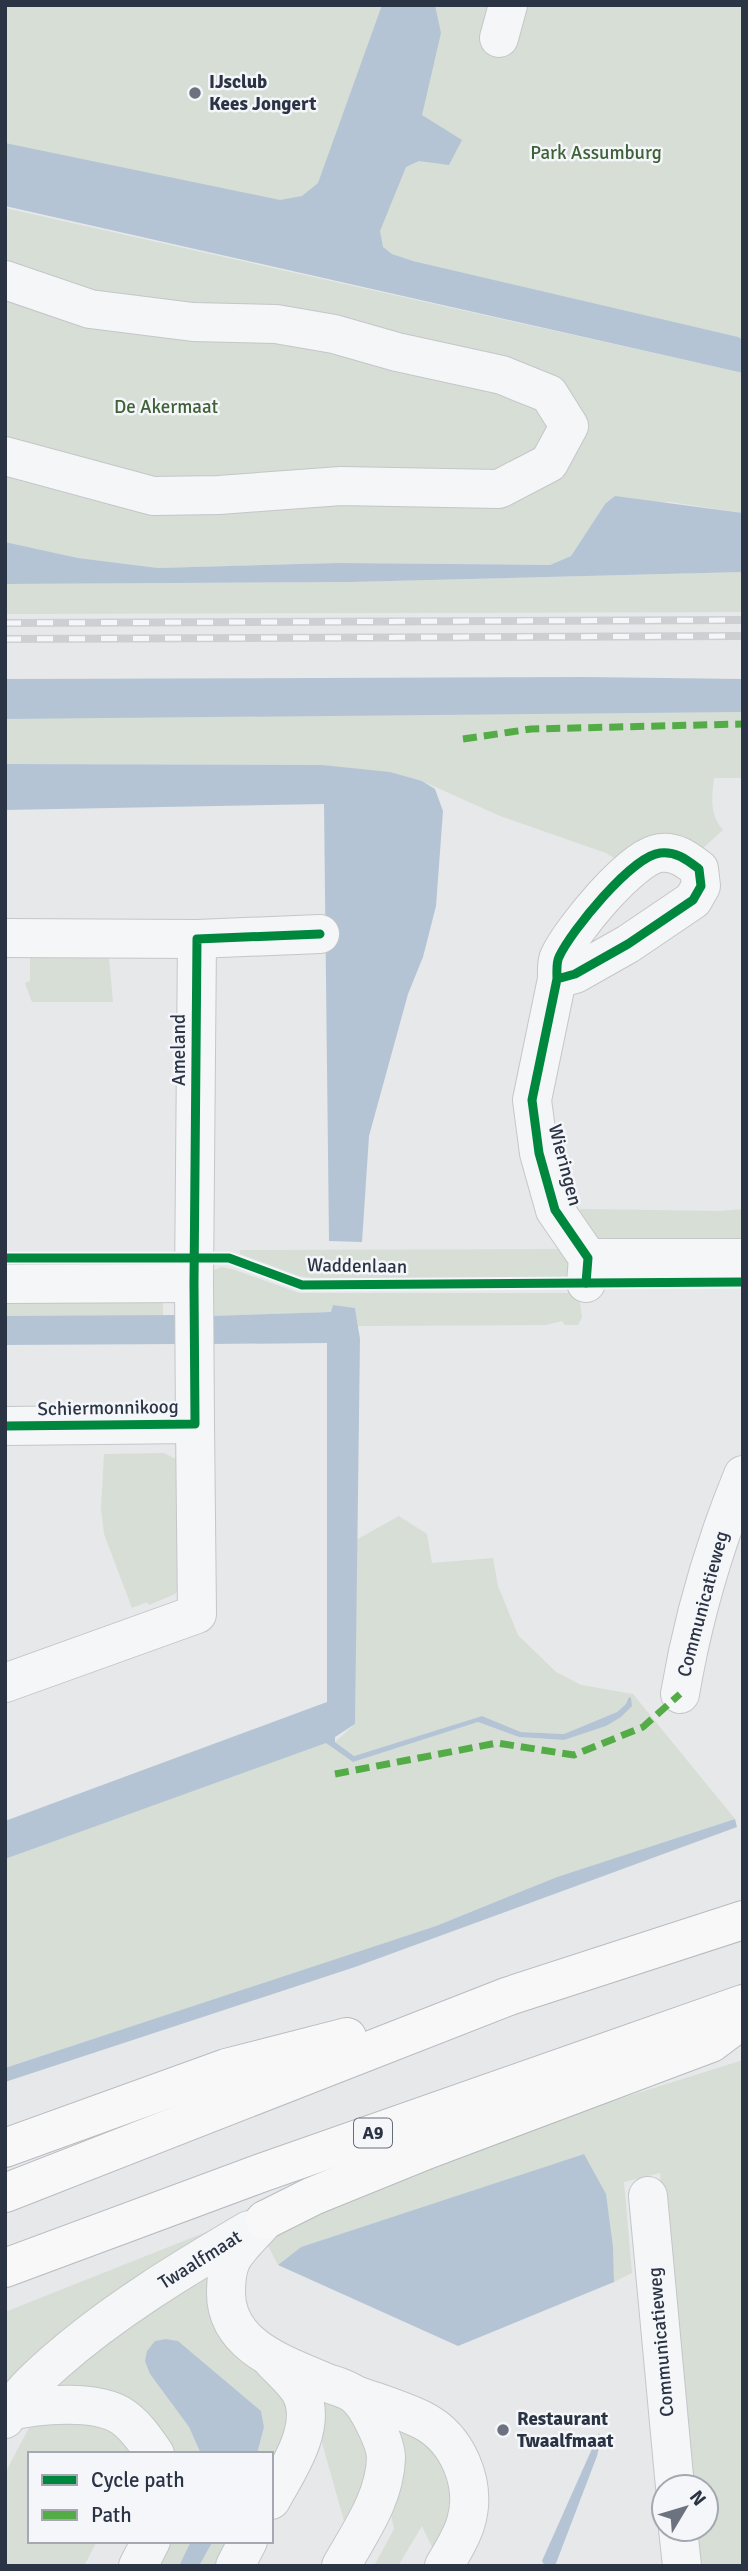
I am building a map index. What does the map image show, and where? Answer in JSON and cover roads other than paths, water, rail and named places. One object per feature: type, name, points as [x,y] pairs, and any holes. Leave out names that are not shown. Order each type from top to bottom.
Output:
[{"type":"highway","points":[[5,2193],[509,1996],[743,1920]]},
{"type":"highway","points":[[5,2148],[226,2068],[509,1996]]},
{"type":"highway","name":"A9","points":[[5,2268],[287,2163],[743,2004]]},
{"type":"highway","name":"A9","points":[[265,2220],[313,2196],[416,2155],[710,2043],[743,2019]]},
{"type":"street","points":[[5,280],[90,309],[193,322],[276,324],[334,334],[397,352],[502,375],[549,394],[569,426],[549,463],[499,489],[341,486],[219,495],[153,496],[5,456]]},
{"type":"street","points":[[5,938],[197,939],[320,934]]},
{"type":"street","name":"Ameland","points":[[194,1283],[197,939]]},
{"type":"street","name":"Wieringen","points":[[557,979],[532,1100],[539,1153],[555,1210],[587,1271],[743,1258]]},
{"type":"street","points":[[5,1284],[194,1283]]},
{"type":"street","name":"Schiermonnikoog","points":[[5,1683],[197,1614],[194,1283]]},
{"type":"street","name":"Schiermonnikoog","points":[[5,1426],[195,1424]]},
{"type":"street","name":"Communicatieweg","points":[[680,1694],[689,1641],[707,1569],[743,1475]]},
{"type":"street","name":"Communicatieweg","points":[[648,2196],[673,2473]]},
{"type":"street","name":"Twaalfmaat","points":[[265,2220],[231,2259],[226,2282],[226,2303],[233,2321],[246,2339],[269,2357],[301,2394],[306,2424],[298,2451],[273,2496]]},
{"type":"street","name":"Twaalfmaat","points":[[7,2414],[32,2383],[73,2346],[121,2309],[265,2220]]},
{"type":"street","name":"Twaalfmaat","points":[[269,2357],[424,2421],[450,2443],[466,2471],[470,2508],[466,2526],[444,2566]]},
{"type":"street","points":[[341,2566],[375,2504],[384,2477],[386,2454],[379,2432],[356,2395]]},
{"type":"street","name":"Twaalfmaat","points":[[7,2414],[79,2403],[122,2415],[154,2452]]},
{"type":"street","points":[[138,2566],[150,2543]]},
{"type":"street","points":[[235,2566],[247,2543]]},
{"type":"street","points":[[680,2543],[682,2566]]},
{"type":"water","points":[[382,5],[435,5],[441,33],[422,115],[462,140],[449,165],[419,161],[406,167],[380,231],[383,247],[392,254],[413,261],[738,337],[743,340],[743,373],[5,206],[5,143],[280,200],[302,196],[318,183]]},
{"type":"water","points":[[615,496],[743,513],[743,572],[351,582],[5,584],[5,542],[78,558],[158,568],[337,563],[550,565],[571,556],[605,504]]},
{"type":"water","points":[[5,679],[743,679],[743,712],[5,719]]},
{"type":"water","points":[[5,764],[322,765],[390,772],[422,781],[435,789],[443,811],[436,906],[423,957],[408,994],[369,1136],[362,1242],[329,1241],[324,804],[5,810]]},
{"type":"water","points":[[333,1305],[355,1308],[360,1339],[355,1724],[335,1737],[335,1742],[354,1756],[482,1716],[521,1732],[564,1734],[617,1712],[629,1697],[632,1706],[606,1726],[564,1740],[519,1737],[478,1722],[353,1762],[326,1743],[5,1859],[5,1821],[327,1702],[327,1343],[211,1344],[209,1316],[331,1312]]},
{"type":"water","points":[[178,1315],[178,1344],[5,1345],[5,1316]]},
{"type":"water","points":[[735,1819],[737,1827],[355,1967],[5,2082],[5,2068],[436,1926],[557,1877]]},
{"type":"water","points":[[584,2154],[606,2194],[613,2247],[614,2282],[458,2346],[278,2265],[301,2247]]},
{"type":"water","points":[[155,2341],[178,2341],[261,2411],[264,2427],[258,2452],[200,2452],[189,2427],[150,2374],[145,2361],[147,2351]]},
{"type":"water","points":[[599,2433],[601,2439],[597,2456],[555,2566],[545,2566],[542,2561]]},
{"type":"water","points":[[190,2543],[212,2543],[199,2566],[179,2566]]},
{"type":"railway","points":[[5,623],[743,620]]},
{"type":"railway","points":[[5,639],[743,636]]},
{"type":"place","name":"IJsclub Kees Jongert","points":[[195,93]]},
{"type":"place","name":"Restaurant Twaalfmaat","points":[[503,2430]]},
{"type":"park label","name":"Park Assumburg","points":[[596,153]]},
{"type":"park label","name":"De Akermaat","points":[[166,407]]}]
